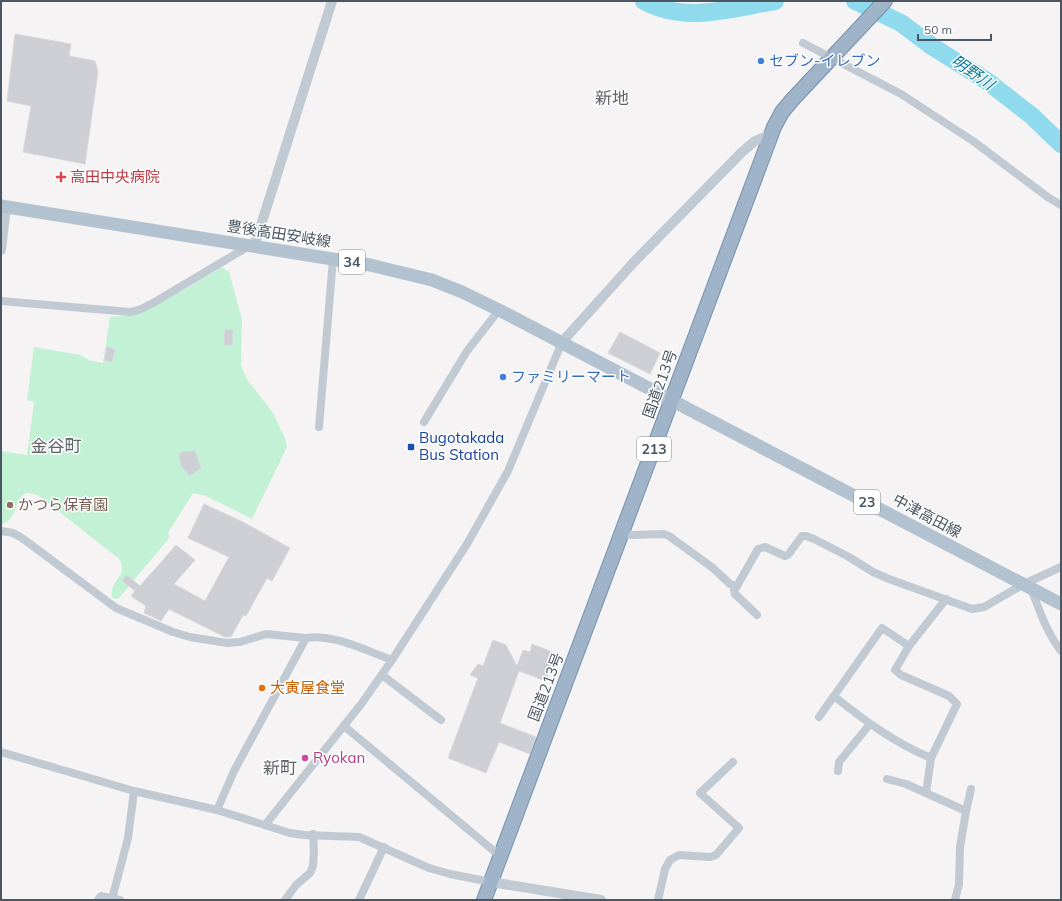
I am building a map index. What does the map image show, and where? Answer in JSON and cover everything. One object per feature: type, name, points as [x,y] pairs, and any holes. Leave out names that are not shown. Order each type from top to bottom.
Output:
[{"type":"highway","name":"国道213号","points":[[484,900],[778,119],[787,105],[884,2]]},
{"type":"main road","name":"豊後高田安岐線","points":[[3,204],[333,259],[377,267],[432,280],[462,292],[499,310],[672,400]]},
{"type":"main road","name":"中津高田線","points":[[672,400],[1061,604]]},
{"type":"street","points":[[1,301],[130,312],[141,309],[153,303],[252,246],[332,1]]},
{"type":"street","points":[[803,43],[901,94],[974,141],[1049,198],[1061,205]]},
{"type":"street","points":[[265,825],[344,726],[382,675],[467,544],[491,504],[508,471],[562,342],[634,262],[742,152],[755,141],[772,134]]},
{"type":"street","points":[[1,250],[3,204]]},
{"type":"street","points":[[319,427],[333,259]]},
{"type":"street","points":[[424,422],[467,352],[499,310]]},
{"type":"street","points":[[1,531],[13,533],[22,538],[116,608],[173,632],[190,637],[227,643],[240,642],[266,634],[306,638],[317,637],[336,640],[392,660]]},
{"type":"street","points":[[622,534],[633,536],[664,534],[669,536],[713,568],[730,584],[737,586]]},
{"type":"street","points":[[757,615],[735,594],[734,590],[758,549],[765,547],[785,556],[788,555],[802,536],[806,536],[849,557],[873,572],[889,579],[972,609],[984,607],[1028,586],[1061,567]]},
{"type":"street","points":[[1028,586],[1052,640],[1061,651]]},
{"type":"street","points":[[926,793],[931,758],[957,704],[949,696],[901,675],[895,670],[910,646],[946,599]]},
{"type":"street","points":[[819,717],[835,697],[882,628],[910,646]]},
{"type":"street","points":[[217,810],[234,770],[306,638]]},
{"type":"street","points":[[382,675],[441,720]]},
{"type":"street","points":[[835,697],[870,724],[902,744],[931,758]]},
{"type":"street","points":[[838,771],[839,762],[870,724]]},
{"type":"street","points":[[344,726],[500,856]]},
{"type":"street","points":[[1,752],[134,791],[217,810],[290,833],[358,837],[384,847],[429,868],[450,874],[602,900]]},
{"type":"street","points":[[658,900],[665,869],[670,860],[679,856],[710,858],[716,855],[739,828],[700,793],[733,762]]},
{"type":"street","points":[[887,779],[906,784],[966,811]]},
{"type":"street","points":[[955,900],[959,884],[960,847],[970,789]]},
{"type":"street","points":[[98,900],[101,896],[116,899],[118,880],[128,838],[134,791]]},
{"type":"street","points":[[284,900],[296,885],[310,873],[313,866],[313,834]]},
{"type":"street","points":[[359,900],[384,847]]},
{"type":"green space","points":[[222,267],[229,272],[242,319],[241,365],[246,378],[273,413],[285,438],[287,447],[252,519],[206,496],[193,493],[168,533],[170,537],[119,598],[115,599],[112,597],[112,592],[122,572],[119,559],[42,498],[32,494],[25,494],[21,497],[8,521],[1,524],[1,451],[27,455],[34,402],[27,400],[34,347],[80,355],[89,360],[103,363],[110,317],[133,315],[185,289]]},
{"type":"building","points":[[15,34],[71,44],[69,56],[95,61],[98,72],[85,164],[23,152],[31,106],[7,101]]},
{"type":"building","points":[[225,329],[233,330],[232,345],[224,345]]},
{"type":"building","points":[[620,332],[660,353],[650,374],[608,353]]},
{"type":"building","points":[[107,347],[115,349],[112,362],[104,360]]},
{"type":"building","points":[[195,451],[201,468],[190,476],[181,466],[179,457],[181,452]]},
{"type":"building","points":[[204,504],[243,522],[290,548],[272,581],[267,578],[246,616],[243,615],[231,637],[225,637],[169,609],[161,621],[144,613],[146,606],[131,596],[135,591],[122,581],[127,575],[140,586],[176,545],[195,560],[174,584],[205,601],[229,557],[188,538]]},
{"type":"building","points":[[493,640],[506,645],[517,666],[523,650],[530,652],[532,644],[557,654],[546,681],[519,671],[500,723],[536,737],[530,754],[499,742],[486,773],[448,758],[478,678],[470,675],[478,664],[483,666]]},
{"type":"waterway","name":"明野川","points":[[644,1],[660,8],[676,12],[692,13],[725,10],[775,1]]},
{"type":"waterway","name":"明野川","points":[[855,1],[901,23],[933,47],[987,81],[1032,116],[1061,144]]},
{"type":"place","name":"セブン-イレブン","points":[[761,61]]},
{"type":"place","name":"高田中央病院","points":[[61,177]]},
{"type":"place","name":"ファミリーマート","points":[[503,377]]},
{"type":"place","name":"Bugotakada Bus Station","points":[[411,447]]},
{"type":"place","name":"かつら保育園","points":[[10,505]]},
{"type":"place","name":"大寅屋食堂","points":[[262,688]]},
{"type":"place","name":"Ryokan","points":[[305,758]]},
{"type":"district","name":"新地","points":[[612,98]]},
{"type":"district","name":"金谷町","points":[[56,446]]},
{"type":"district","name":"新町","points":[[280,768]]}]
